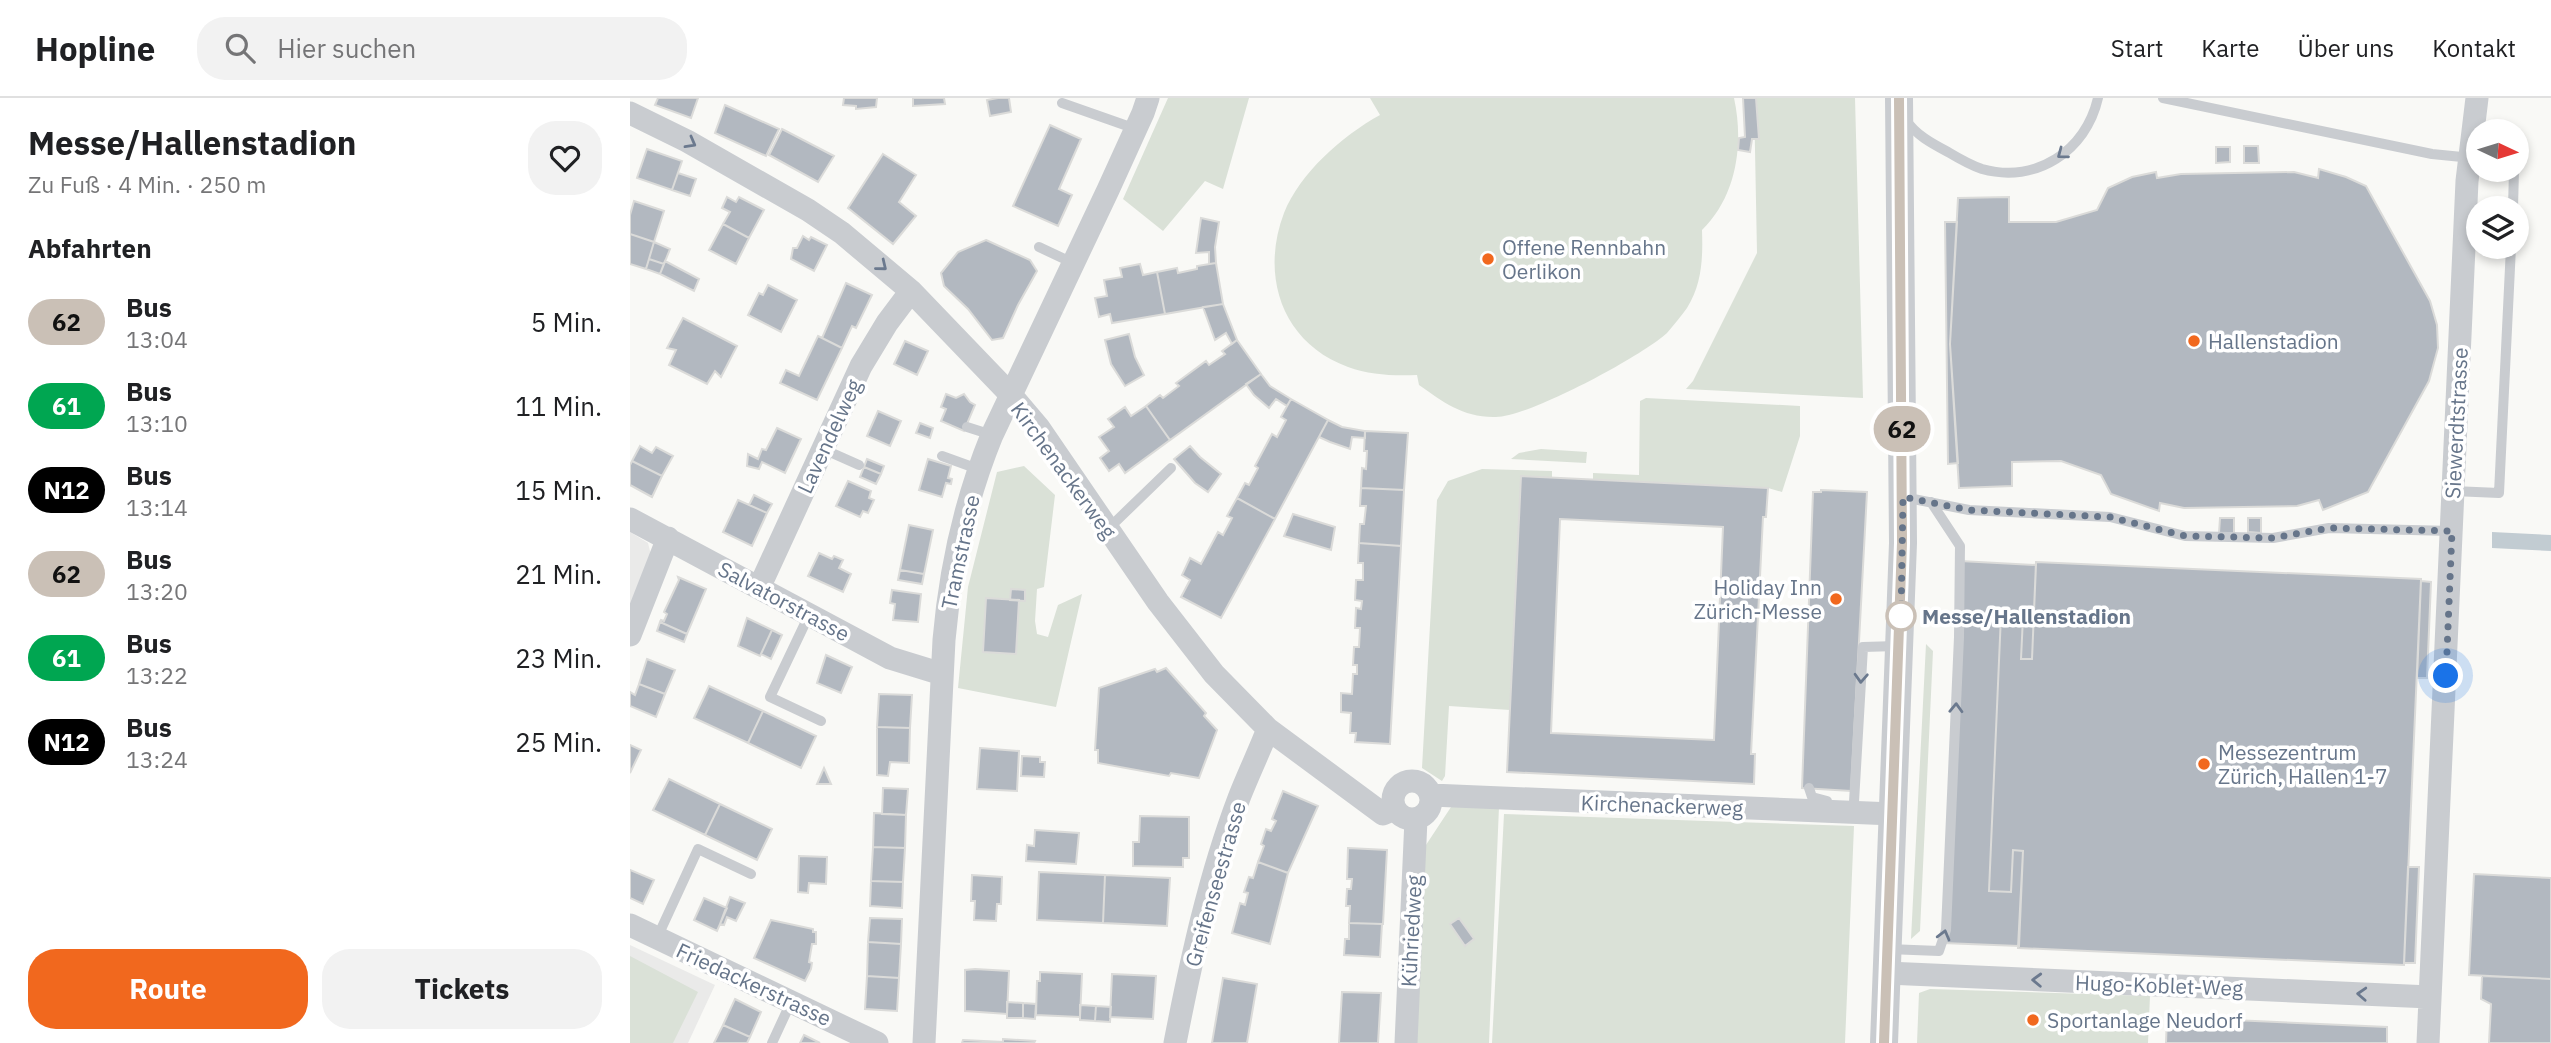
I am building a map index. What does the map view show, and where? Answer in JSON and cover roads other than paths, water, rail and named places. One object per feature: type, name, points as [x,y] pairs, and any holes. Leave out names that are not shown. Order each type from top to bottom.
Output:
[{"type":"street","points":[[630,113],[635,98]]},
{"type":"street","name":"Tramstrasse","points":[[924,1043],[947,603],[960,537],[978,469],[992,435],[1136,129],[1148,98]]},
{"type":"street","name":"Siewerdtstrasse","points":[[2476,119],[2477,98]]},
{"type":"street","points":[[1884,1043],[1900,646],[1903,497],[1899,104]]},
{"type":"street","name":"Kirchenackerweg","points":[[630,113],[687,141],[808,210],[842,233],[911,291],[1039,428],[1158,602],[1214,674],[1268,729],[1383,814],[1406,814]]},
{"type":"street","name":"Siewerdtstrasse","points":[[2428,1043],[2429,939],[2443,620],[2452,531],[2472,182]]},
{"type":"street","name":"Lavendelweg","points":[[759,588],[861,366],[887,323],[911,291]]},
{"type":"street","name":"Salvatorstrasse","points":[[630,519],[890,658],[942,674]]},
{"type":"street","points":[[630,635],[668,538]]},
{"type":"street","name":"Greifenseestrasse","points":[[1175,1043],[1188,975],[1206,906],[1239,800],[1268,729]]},
{"type":"street","name":"Kirchenackerweg","points":[[1406,814],[1394,794],[1406,782],[1413,781],[1424,785],[1431,795],[1893,809]]},
{"type":"street","points":[[1406,814],[1427,813],[1431,795]]},
{"type":"street","name":"Kühriedweg","points":[[1406,814],[1406,1043]]},
{"type":"street","name":"Friedackerstrasse","points":[[630,925],[877,1043]]},
{"type":"street","name":"Hugo-Koblet-Weg","points":[[1887,961],[2430,997]]},
{"type":"lane","points":[[1899,104],[1912,129],[1922,138],[1981,168],[1999,172],[2026,171],[2057,159],[2079,139],[2090,124],[2098,98]]},
{"type":"lane","points":[[2163,98],[2432,154],[2466,158]]},
{"type":"lane","points":[[1062,103],[1136,129]]},
{"type":"lane","points":[[1039,247],[1073,263]]},
{"type":"lane","points":[[2453,491],[2499,493],[2510,259]]},
{"type":"lane","points":[[967,426],[992,435]]},
{"type":"lane","points":[[823,449],[859,465]]},
{"type":"lane","points":[[942,456],[978,469]]},
{"type":"lane","points":[[1108,529],[1171,468]]},
{"type":"lane","points":[[1903,497],[1969,510],[2110,517],[2185,536],[2273,538],[2329,528],[2452,531]]},
{"type":"lane","points":[[1887,961],[1939,951],[1947,930],[1960,546],[1931,502]]},
{"type":"lane","points":[[809,615],[770,697],[821,721]]},
{"type":"lane","points":[[1854,802],[1863,647],[1900,646]]},
{"type":"lane","points":[[1809,788],[1812,797],[1818,800],[1854,802],[1893,809]]},
{"type":"lane","points":[[657,938],[698,849],[751,874]]},
{"type":"lane","points":[[772,1043],[792,1002]]},
{"type":"place","name":"Offene Rennbahn Oerlikon","points":[[1488,259]]},
{"type":"place","name":"Hallenstadion","points":[[2194,341]]},
{"type":"place","name":"Holiday Inn Zürich-Messe","points":[[1836,599]]},
{"type":"place","name":"Messe/Hallenstadion","points":[[1901,616]]},
{"type":"place","name":"Messezentrum Zürich, Hallen 1-7","points":[[2204,764]]},
{"type":"place","name":"Sportanlage Neudorf","points":[[2033,1020]]}]
